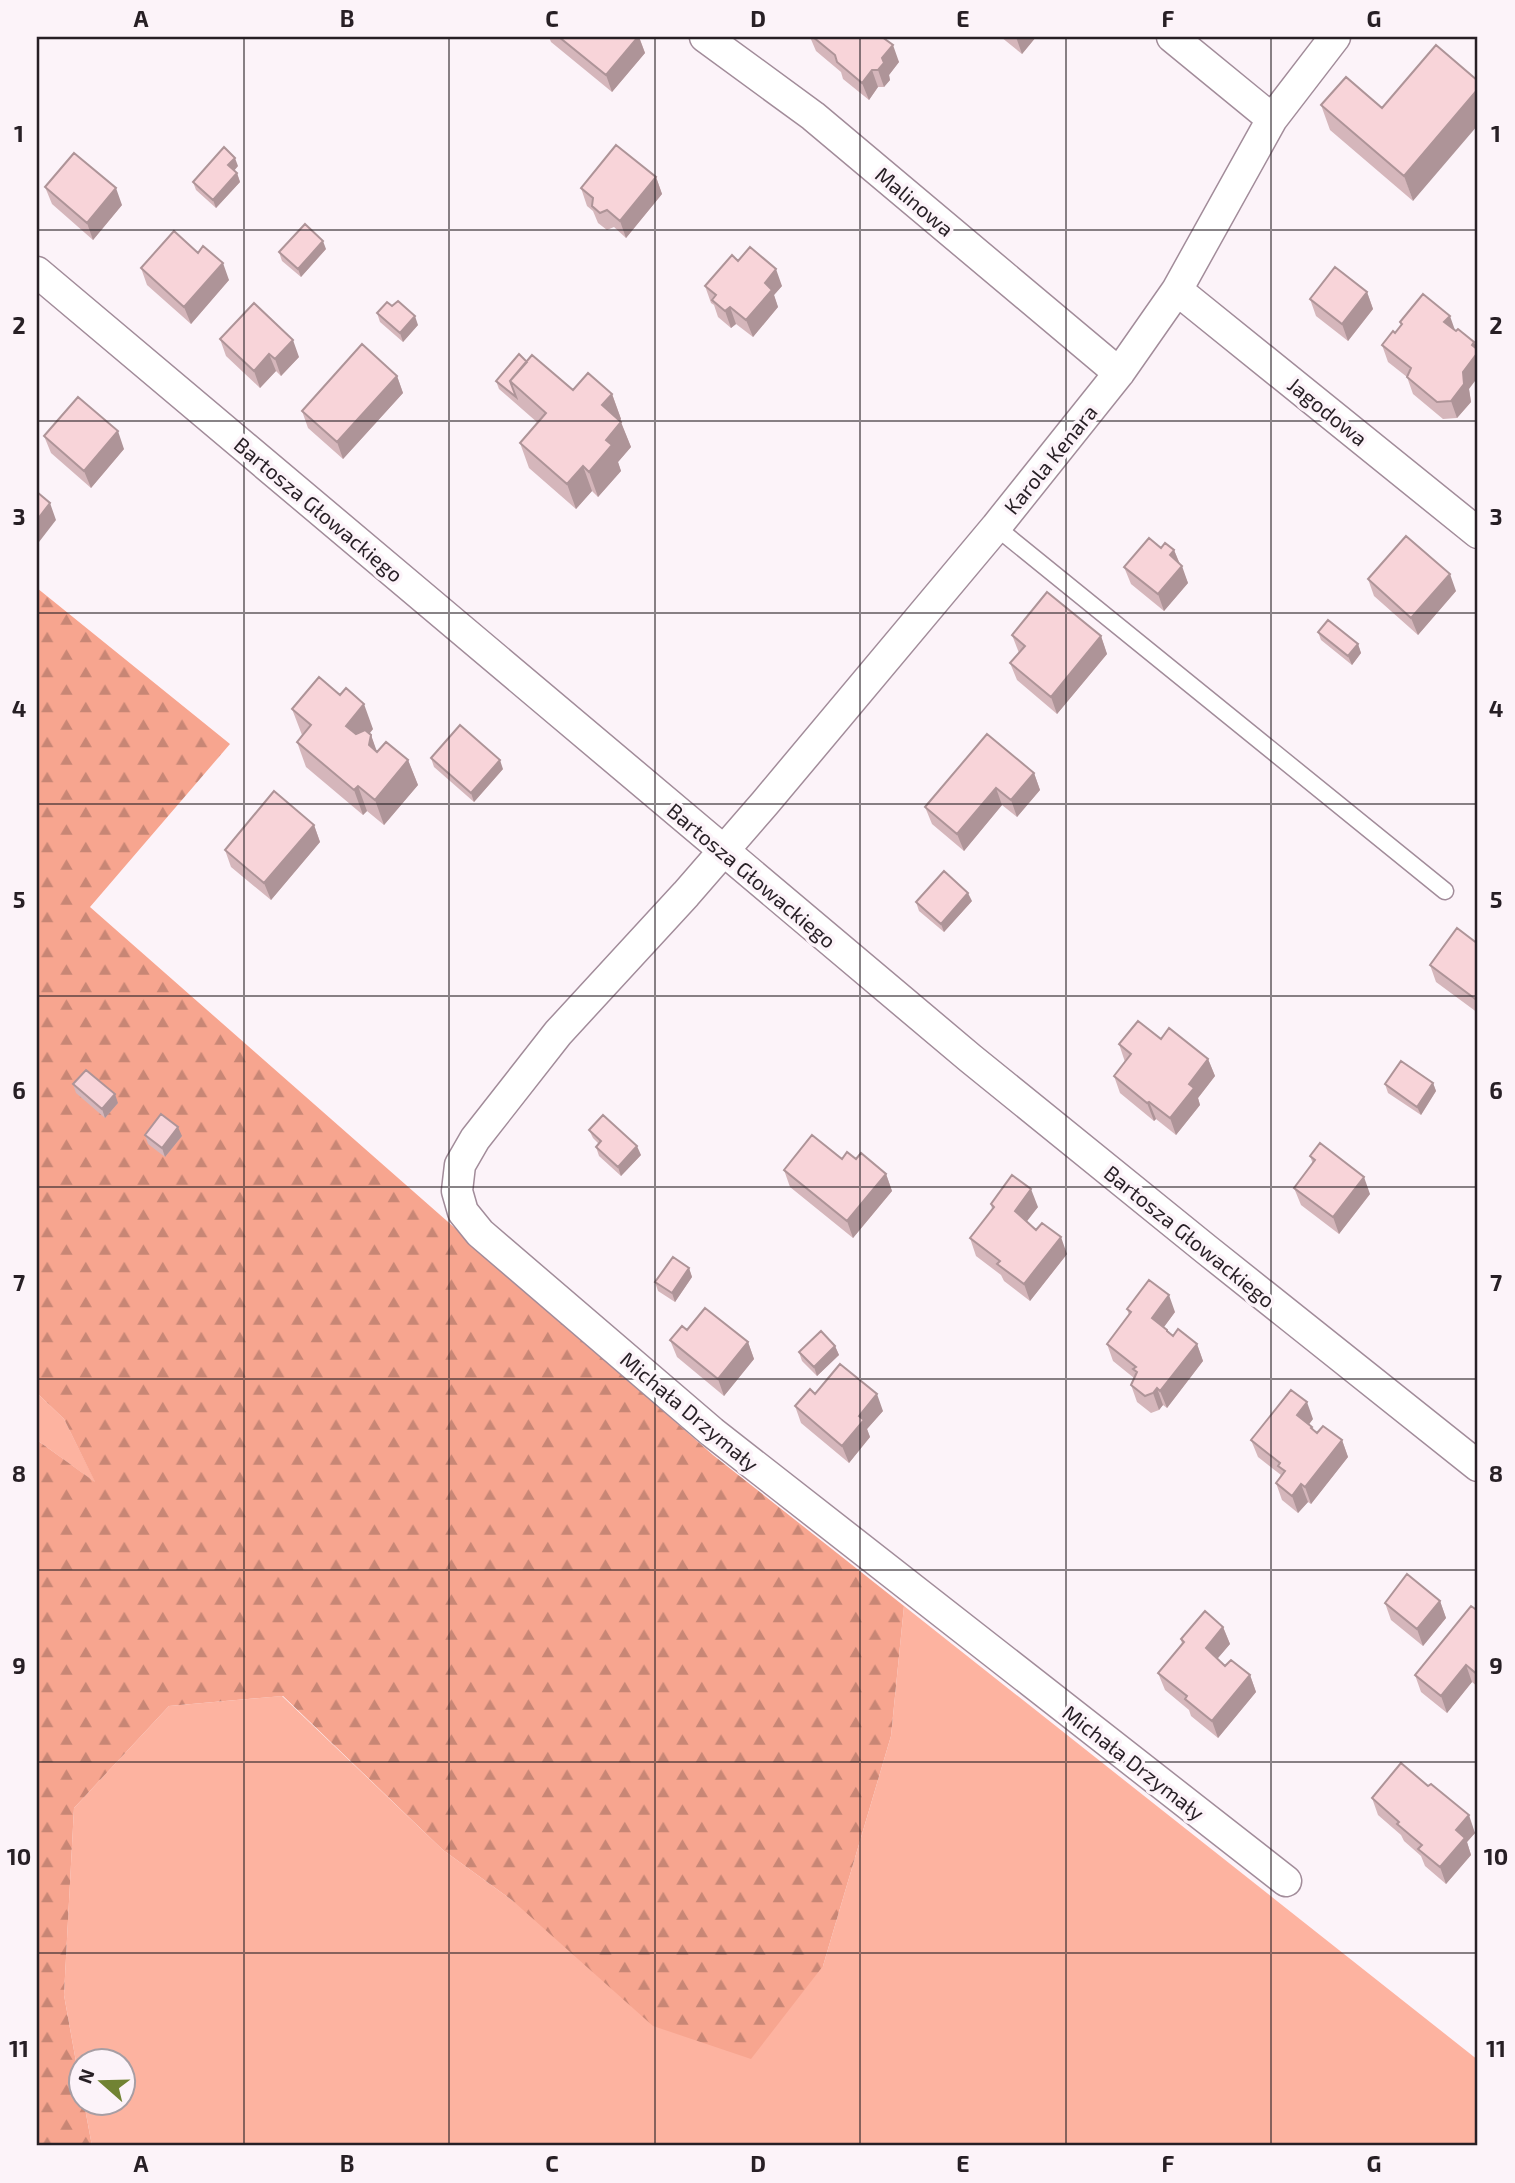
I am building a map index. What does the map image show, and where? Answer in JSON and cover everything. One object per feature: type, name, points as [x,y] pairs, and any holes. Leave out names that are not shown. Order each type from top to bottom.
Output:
[{"type":"street","name":"Malinowa","points":[[705,37],[813,116],[1119,373]]},
{"type":"street","points":[[1172,37],[1272,119]]},
{"type":"street","name":"Karola Kenara","points":[[723,851],[996,527],[1119,373],[1177,290],[1272,119],[1335,37]]},
{"type":"street","name":"Bartosza Głowackiego","points":[[37,272],[981,1067],[1478,1466]]},
{"type":"street","name":"Jagodowa","points":[[1177,290],[1478,533]]},
{"type":"street","name":"Michała Drzymały","points":[[723,851],[558,1033],[475,1139],[460,1166],[457,1191],[463,1212],[480,1233],[712,1432],[1286,1881]]},
{"type":"lane","points":[[996,527],[1445,891]]},
{"type":"shaded area","points":[[37,1393],[64,1419],[96,1483],[37,1440]]},
{"type":"shaded area","points":[[904,1606],[1478,2060],[1478,2146],[92,2146],[86,2116],[136,2116],[136,2046],[73,2046],[64,1995],[74,1808],[169,1706],[282,1696],[443,1850],[513,1901],[823,1966],[891,1736]]},
{"type":"green space","points":[[37,588],[230,744],[90,907],[713,1455],[904,1606],[891,1736],[823,1966],[751,2059],[653,2026],[513,1901],[443,1850],[283,1696],[169,1706],[74,1808],[64,1995],[73,2046],[66,2046],[66,2116],[86,2116],[92,2146],[37,2146],[37,1440],[95,1482],[64,1419],[37,1393]]},
{"type":"building","points":[[559,37],[638,37],[606,75]]},
{"type":"building","points":[[813,37],[882,37],[893,45],[882,58],[884,63],[878,70],[872,70],[862,83]]},
{"type":"building","points":[[1436,45],[1478,81],[1478,89],[1404,176],[1321,105],[1346,77],[1382,108]]},
{"type":"building","points":[[616,145],[656,177],[620,221],[607,210],[600,213],[592,206],[593,198],[581,188]]},
{"type":"building","points":[[224,147],[235,158],[228,165],[237,173],[213,200],[193,182]]},
{"type":"building","points":[[74,153],[116,188],[87,223],[45,187]]},
{"type":"building","points":[[305,224],[323,241],[298,269],[279,252]]},
{"type":"building","points":[[174,231],[198,253],[203,246],[223,263],[184,307],[141,268]]},
{"type":"building","points":[[750,247],[776,269],[765,283],[772,290],[746,320],[730,307],[725,311],[712,300],[716,295],[705,286],[732,255],[738,261]]},
{"type":"building","points":[[1335,267],[1367,292],[1342,324],[1310,299]]},
{"type":"building","points":[[1423,294],[1450,316],[1444,322],[1474,342],[1472,345],[1478,350],[1463,372],[1464,384],[1451,401],[1437,402],[1407,377],[1411,368],[1382,345],[1393,331],[1395,333],[1402,324],[1400,322]]},
{"type":"building","points":[[398,301],[415,316],[400,333],[377,313],[387,302],[392,306]]},
{"type":"building","points":[[254,303],[293,340],[275,359],[269,354],[254,371],[220,339]]},
{"type":"building","points":[[362,344],[397,376],[337,442],[302,411]]},
{"type":"building","points":[[519,354],[527,362],[510,381],[516,397],[496,381]]},
{"type":"building","points":[[532,355],[573,390],[588,373],[612,394],[602,405],[621,422],[606,440],[612,445],[589,472],[583,466],[567,484],[520,443],[546,413],[510,381]]},
{"type":"building","points":[[78,397],[118,431],[84,471],[44,436]]},
{"type":"building","points":[[37,492],[50,503],[37,520]]},
{"type":"building","points":[[1406,536],[1450,574],[1411,618],[1368,579]]},
{"type":"building","points":[[1149,538],[1161,548],[1165,543],[1174,550],[1170,555],[1182,566],[1158,594],[1124,567]]},
{"type":"building","points":[[1047,592],[1101,636],[1051,697],[1010,663],[1025,646],[1012,635]]},
{"type":"building","points":[[1328,620],[1358,644],[1348,656],[1318,632]]},
{"type":"building","points":[[319,677],[340,695],[346,688],[364,704],[346,726],[356,734],[365,730],[371,735],[369,745],[377,752],[386,742],[408,760],[375,800],[358,786],[354,790],[297,742],[311,725],[292,709]]},
{"type":"building","points":[[460,725],[500,760],[471,793],[431,758]]},
{"type":"building","points":[[987,734],[1034,773],[1011,800],[996,788],[957,834],[925,807]]},
{"type":"building","points":[[274,791],[314,825],[264,883],[225,850]]},
{"type":"building","points":[[944,871],[968,893],[941,924],[916,902]]},
{"type":"building","points":[[1457,928],[1478,944],[1478,1001],[1430,965]]},
{"type":"building","points":[[1138,1021],[1161,1039],[1169,1028],[1208,1059],[1189,1084],[1194,1088],[1170,1118],[1114,1076],[1131,1054],[1119,1044]]},
{"type":"building","points":[[1401,1061],[1433,1083],[1417,1107],[1385,1084]]},
{"type":"building","points":[[86,1070],[115,1094],[102,1109],[73,1084]]},
{"type":"building","points":[[161,1114],[178,1127],[162,1148],[145,1135]]},
{"type":"building","points":[[603,1115],[637,1146],[618,1167],[596,1147],[601,1141],[589,1130]]},
{"type":"building","points":[[812,1135],[842,1159],[847,1152],[856,1159],[861,1153],[886,1174],[847,1221],[784,1170]]},
{"type":"building","points":[[1320,1143],[1364,1177],[1333,1217],[1294,1188],[1315,1160],[1310,1156]]},
{"type":"building","points":[[1012,1175],[1031,1189],[1015,1211],[1036,1230],[1042,1223],[1061,1237],[1024,1284],[997,1264],[1000,1261],[970,1238],[994,1207],[991,1204]]},
{"type":"building","points":[[673,1257],[689,1268],[672,1293],[655,1282]]},
{"type":"building","points":[[1149,1280],[1169,1295],[1152,1318],[1173,1336],[1178,1329],[1197,1344],[1160,1391],[1157,1388],[1145,1396],[1131,1385],[1137,1372],[1133,1369],[1136,1367],[1107,1344],[1131,1312],[1127,1309]]},
{"type":"building","points":[[705,1308],[748,1342],[718,1379],[670,1340],[682,1326],[687,1330]]},
{"type":"building","points":[[821,1331],[835,1346],[814,1367],[799,1352]]},
{"type":"building","points":[[840,1364],[877,1394],[859,1416],[864,1420],[842,1446],[795,1406],[810,1389],[815,1394]]},
{"type":"building","points":[[1291,1390],[1307,1402],[1297,1415],[1317,1433],[1323,1426],[1342,1440],[1305,1487],[1301,1484],[1292,1496],[1276,1483],[1285,1471],[1278,1466],[1280,1463],[1251,1440]]},
{"type":"building","points":[[1407,1574],[1440,1601],[1417,1629],[1385,1603]]},
{"type":"building","points":[[1471,1606],[1478,1611],[1478,1675],[1466,1665],[1441,1696],[1415,1675]]},
{"type":"building","points":[[1205,1611],[1223,1627],[1206,1648],[1225,1666],[1231,1660],[1250,1675],[1212,1721],[1158,1673],[1184,1642],[1181,1639]]},
{"type":"building","points":[[1401,1763],[1469,1815],[1456,1830],[1465,1838],[1440,1867],[1418,1849],[1422,1845],[1372,1798]]}]
